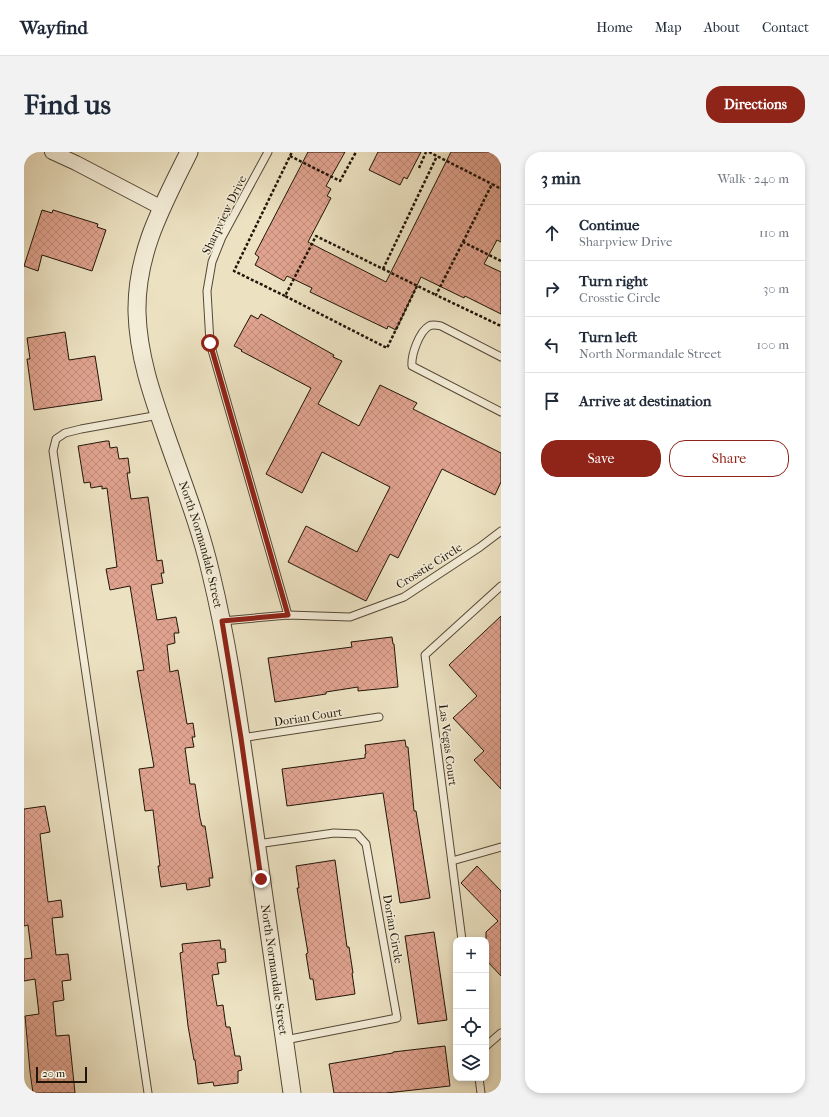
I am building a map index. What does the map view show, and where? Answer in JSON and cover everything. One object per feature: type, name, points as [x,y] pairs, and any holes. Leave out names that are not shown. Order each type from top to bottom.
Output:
[{"type":"street","points":[[52,152],[162,208]]},
{"type":"street","name":"North Normandale Street","points":[[189,152],[162,208],[145,251],[139,280],[137,311],[139,343],[146,376],[196,521],[211,571],[222,621],[241,738],[292,1093]]},
{"type":"lane","name":"Sharpview Drive","points":[[268,152],[222,237],[212,262],[207,291],[210,343],[288,615]]},
{"type":"lane","points":[[501,356],[441,326],[433,325],[427,327],[423,332],[413,351],[412,359],[412,366],[501,412]]},
{"type":"lane","points":[[148,1093],[53,450],[56,439],[65,433],[159,415]]},
{"type":"lane","name":"Crosstie Circle","points":[[222,621],[288,615],[350,617],[404,597],[480,547],[501,531]]},
{"type":"lane","name":"Las Vegas Court","points":[[462,937],[425,655],[501,586]]},
{"type":"lane","name":"Dorian Court","points":[[241,738],[379,717]]},
{"type":"lane","name":"Dorian Circle","points":[[256,844],[334,833],[357,834],[366,844],[394,995],[397,1018],[284,1040]]},
{"type":"lane","points":[[452,861],[498,848],[501,855]]},
{"type":"lane","points":[[487,1045],[501,1033]]},
{"type":"lane","points":[[479,1081],[481,1093]]},
{"type":"path","points":[[292,152],[234,271],[387,348],[417,286]]},
{"type":"path","points":[[290,156],[340,181],[356,152]]},
{"type":"path","points":[[419,168],[426,152]]},
{"type":"path","points":[[430,152],[501,189]]},
{"type":"path","points":[[383,269],[437,156]]},
{"type":"path","points":[[436,295],[492,184]]},
{"type":"path","points":[[285,296],[316,236],[501,326]]},
{"type":"path","points":[[463,242],[501,261]]},
{"type":"building","points":[[308,152],[345,152],[326,186],[331,189],[327,196],[331,198],[308,242],[386,282],[451,152],[501,152],[501,242],[497,240],[484,264],[501,272],[501,314],[465,296],[464,298],[421,277],[396,330],[388,326],[387,329],[310,292],[312,288],[287,276],[284,281],[255,265],[259,257],[255,254]]},
{"type":"building","points":[[378,152],[421,152],[407,179],[404,177],[400,185],[369,170]]},
{"type":"building","points":[[42,210],[52,213],[53,210],[98,224],[97,227],[106,230],[92,271],[42,255],[38,271],[24,266]]},
{"type":"building","points":[[261,314],[342,361],[318,404],[359,426],[380,385],[417,403],[413,409],[501,453],[501,482],[495,495],[442,469],[398,558],[390,554],[366,601],[288,562],[306,526],[357,552],[390,487],[322,452],[302,493],[266,474],[311,388],[234,346],[251,315],[258,319]]},
{"type":"building","points":[[65,332],[69,360],[95,356],[102,400],[34,410],[27,359],[30,359],[27,338]]},
{"type":"building","points":[[109,441],[110,448],[117,447],[119,459],[128,458],[130,473],[127,473],[131,499],[148,497],[157,561],[162,560],[164,573],[161,573],[163,583],[151,585],[157,620],[176,617],[179,633],[174,633],[175,643],[167,645],[170,672],[178,670],[187,724],[193,723],[195,737],[192,737],[194,747],[185,748],[190,784],[195,784],[200,818],[202,826],[205,826],[213,878],[209,878],[210,886],[187,890],[186,883],[161,887],[153,810],[145,811],[139,769],[154,767],[137,671],[144,670],[130,586],[110,590],[106,569],[117,567],[107,488],[102,489],[102,486],[91,488],[90,482],[84,483],[78,446]]},
{"type":"building","points":[[501,616],[501,789],[474,760],[484,751],[453,718],[477,696],[449,665]]},
{"type":"building","points":[[392,637],[398,687],[358,691],[358,687],[275,702],[268,658],[352,647],[351,642]]},
{"type":"building","points":[[405,740],[406,747],[408,747],[414,811],[416,811],[430,898],[400,903],[383,793],[287,806],[282,769],[365,758],[365,745]]},
{"type":"building","points":[[45,806],[50,832],[40,834],[48,902],[61,900],[63,917],[52,918],[56,955],[68,954],[71,980],[62,981],[64,1000],[53,1002],[56,1036],[69,1035],[75,1093],[33,1093],[30,1072],[25,1016],[39,1014],[35,979],[24,981],[24,959],[32,958],[28,925],[24,926],[24,809]]},
{"type":"building","points":[[335,860],[355,994],[316,1000],[313,979],[310,979],[306,954],[308,953],[297,888],[299,888],[296,866]]},
{"type":"building","points":[[477,866],[501,891],[501,976],[489,963],[489,937],[486,937],[486,932],[498,921],[461,883]]},
{"type":"building","points":[[434,932],[447,1020],[418,1024],[405,936]]},
{"type":"building","points":[[220,940],[221,949],[225,949],[226,962],[217,963],[219,974],[212,975],[217,1006],[223,1005],[226,1027],[230,1027],[235,1056],[240,1056],[242,1070],[238,1071],[238,1083],[214,1086],[213,1082],[198,1084],[188,1026],[180,953],[183,952],[182,944]]},
{"type":"building","points":[[445,1046],[450,1086],[386,1093],[334,1093],[329,1064],[393,1052]]},
{"type":"route","points":[[210,343],[288,615],[222,621],[241,738],[261,879]]}]
